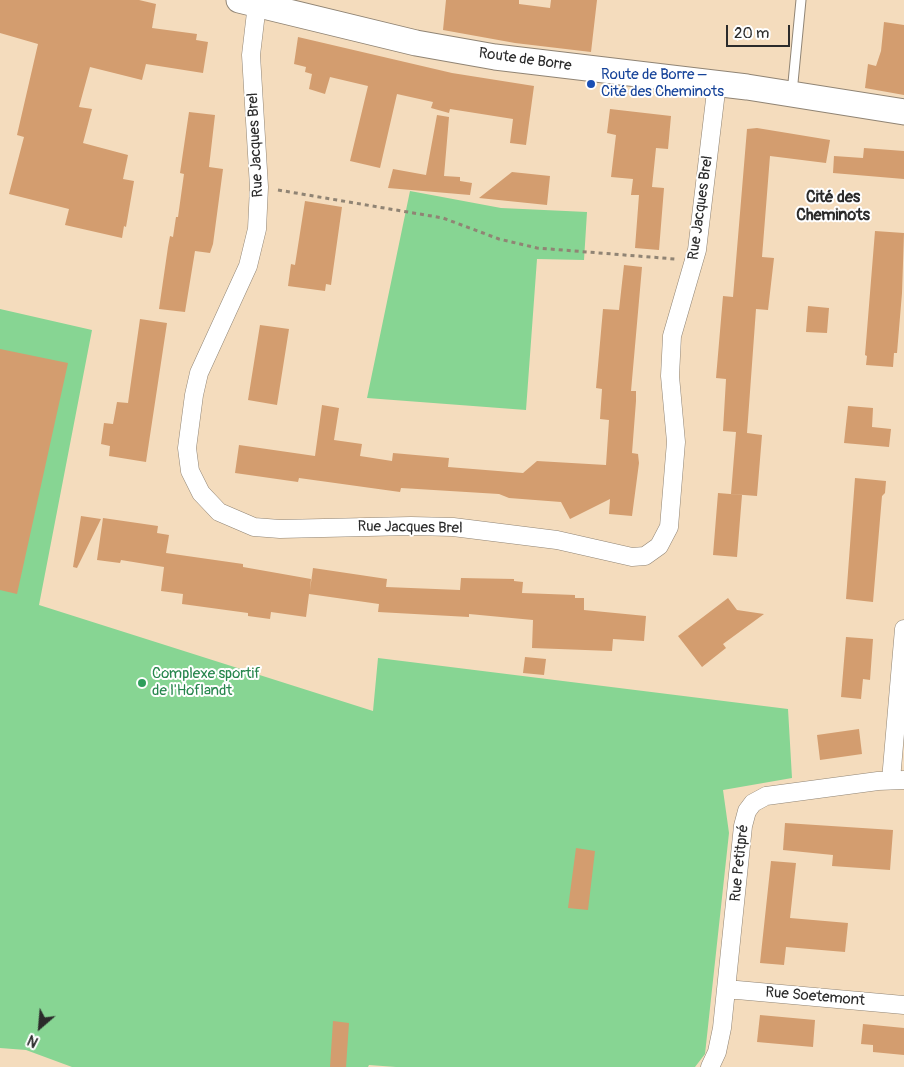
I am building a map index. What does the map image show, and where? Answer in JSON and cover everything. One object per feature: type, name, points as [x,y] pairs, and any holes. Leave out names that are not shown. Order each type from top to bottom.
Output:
[{"type":"main road","name":"Route de Borre","points":[[248,2],[416,43],[472,53],[537,63],[717,83],[904,112]]},
{"type":"street","name":"Rue Jacques Brel","points":[[248,2],[259,215],[254,248],[243,277],[199,373],[192,402],[187,448],[190,471],[201,493],[219,512],[254,527],[280,529],[453,527],[558,540],[624,556],[639,557],[651,553],[664,540],[669,527],[676,442],[670,376],[670,347],[674,324],[695,260],[717,83]]},
{"type":"street","points":[[898,780],[904,629]]},
{"type":"street","name":"Rue Petitpré","points":[[710,1067],[720,1041],[743,826],[750,806],[766,796],[898,780]]},
{"type":"street","name":"Rue Soetemont","points":[[726,989],[904,1005]]},
{"type":"lane","points":[[792,94],[800,0]]},
{"type":"path","points":[[259,187],[443,218],[499,239],[537,248],[695,260]]},
{"type":"green space","points":[[410,191],[501,208],[587,212],[584,260],[537,259],[526,410],[367,398]]},
{"type":"green space","name":"Complexe sportif de l'Hoflandt","points":[[0,309],[92,330],[39,605],[373,711],[378,658],[788,709],[792,778],[723,790],[729,833],[705,1054],[695,1067],[396,1067],[369,1065],[368,1067],[72,1067],[26,1050],[0,1048]]},
{"type":"building","points":[[0,0],[139,0],[156,4],[152,28],[197,34],[196,40],[208,42],[203,73],[146,64],[142,80],[90,67],[79,107],[92,109],[83,143],[128,155],[123,179],[134,181],[126,227],[124,226],[122,238],[65,225],[69,209],[9,194],[24,137],[17,135],[38,44],[0,33]]},
{"type":"building","points":[[446,0],[519,0],[519,4],[550,8],[551,0],[597,0],[591,52],[515,43],[443,30]]},
{"type":"building","points":[[884,22],[904,25],[904,95],[865,88],[868,64],[876,66],[881,51]]},
{"type":"building","points":[[298,37],[452,73],[534,86],[526,145],[510,143],[513,119],[450,109],[449,113],[431,108],[433,102],[397,94],[380,168],[350,161],[368,86],[330,77],[325,94],[309,89],[312,74],[305,72],[306,67],[294,64]]},
{"type":"building","points":[[610,109],[671,116],[668,149],[656,148],[652,187],[664,188],[659,250],[635,248],[639,195],[631,195],[633,179],[611,177],[616,135],[607,133]]},
{"type":"building","points":[[189,112],[215,115],[209,167],[223,169],[213,244],[210,253],[195,251],[185,312],[159,309],[170,236],[173,237],[176,217],[178,217],[184,174],[180,173]]},
{"type":"building","points":[[437,115],[449,117],[444,176],[460,177],[460,181],[472,183],[470,195],[388,188],[393,169],[426,175]]},
{"type":"building","points":[[757,128],[830,140],[826,163],[770,156],[762,257],[774,258],[768,310],[756,309],[747,433],[762,435],[757,496],[731,494],[736,432],[723,431],[726,379],[716,378],[723,296],[733,297],[747,129]]},
{"type":"building","points":[[864,148],[904,151],[904,179],[833,173],[834,156],[863,158]]},
{"type":"building","points":[[512,172],[550,176],[547,205],[479,198]]},
{"type":"building","points":[[305,201],[342,207],[331,285],[326,284],[325,291],[288,286],[291,264],[295,265]]},
{"type":"building","points":[[875,231],[904,233],[902,293],[897,353],[894,353],[893,367],[866,365],[867,356],[865,355]]},
{"type":"building","points":[[624,265],[642,267],[631,391],[636,391],[632,453],[638,454],[639,463],[632,516],[609,514],[610,499],[570,519],[561,502],[509,498],[499,494],[401,488],[400,492],[299,478],[298,482],[235,473],[239,445],[315,456],[322,405],[339,408],[334,440],[362,444],[360,456],[392,461],[393,453],[449,458],[448,467],[523,473],[537,461],[606,465],[609,420],[600,419],[602,389],[596,388],[603,309],[619,310]]},
{"type":"building","points":[[808,306],[829,308],[827,333],[806,332]]},
{"type":"building","points":[[140,319],[167,323],[146,462],[109,456],[110,446],[101,444],[104,423],[113,424],[117,402],[128,403]]},
{"type":"building","points":[[260,325],[289,329],[277,405],[248,400]]},
{"type":"building","points":[[0,349],[68,363],[17,594],[0,590]]},
{"type":"building","points":[[848,406],[873,408],[872,427],[891,429],[889,447],[844,443]]},
{"type":"building","points":[[855,478],[886,481],[885,493],[882,496],[873,602],[846,599]]},
{"type":"building","points":[[718,493],[742,495],[737,557],[713,555]]},
{"type":"building","points":[[81,516],[101,519],[77,568],[73,567]]},
{"type":"building","points":[[103,518],[158,526],[157,533],[169,535],[166,553],[243,564],[243,567],[311,579],[310,590],[313,568],[387,579],[386,587],[460,590],[461,578],[514,579],[514,581],[523,582],[522,593],[575,595],[575,598],[584,598],[584,610],[646,616],[644,641],[613,639],[612,651],[532,648],[533,620],[469,614],[469,617],[378,612],[379,604],[309,594],[306,617],[271,612],[270,619],[248,616],[248,613],[182,604],[183,594],[161,591],[164,567],[121,560],[120,563],[97,560]]},
{"type":"building","points":[[728,598],[737,610],[764,614],[723,644],[726,648],[702,667],[678,636]]},
{"type":"building","points":[[846,637],[873,639],[870,680],[863,679],[861,699],[841,697]]},
{"type":"building","points":[[525,657],[546,659],[544,675],[523,673]]},
{"type":"building","points":[[859,729],[862,754],[820,760],[817,735]]},
{"type":"building","points":[[785,823],[893,830],[890,870],[832,866],[833,855],[783,850]]},
{"type":"building","points":[[576,848],[595,851],[588,910],[568,908]]},
{"type":"building","points":[[771,861],[796,863],[790,918],[848,923],[845,952],[786,947],[784,965],[760,963]]},
{"type":"building","points":[[760,1015],[815,1020],[813,1047],[757,1042]]},
{"type":"building","points":[[333,1021],[349,1023],[346,1067],[330,1067]]},
{"type":"building","points":[[863,1024],[904,1028],[904,1055],[873,1052],[873,1045],[861,1044]]},
{"type":"place","name":"Route de Borre – Cité des Cheminots","points":[[591,84]]},
{"type":"place","name":"Complexe sportif de l'Hoflandt","points":[[142,683]]},
{"type":"district","name":"Cité des Cheminots","points":[[833,207]]}]
